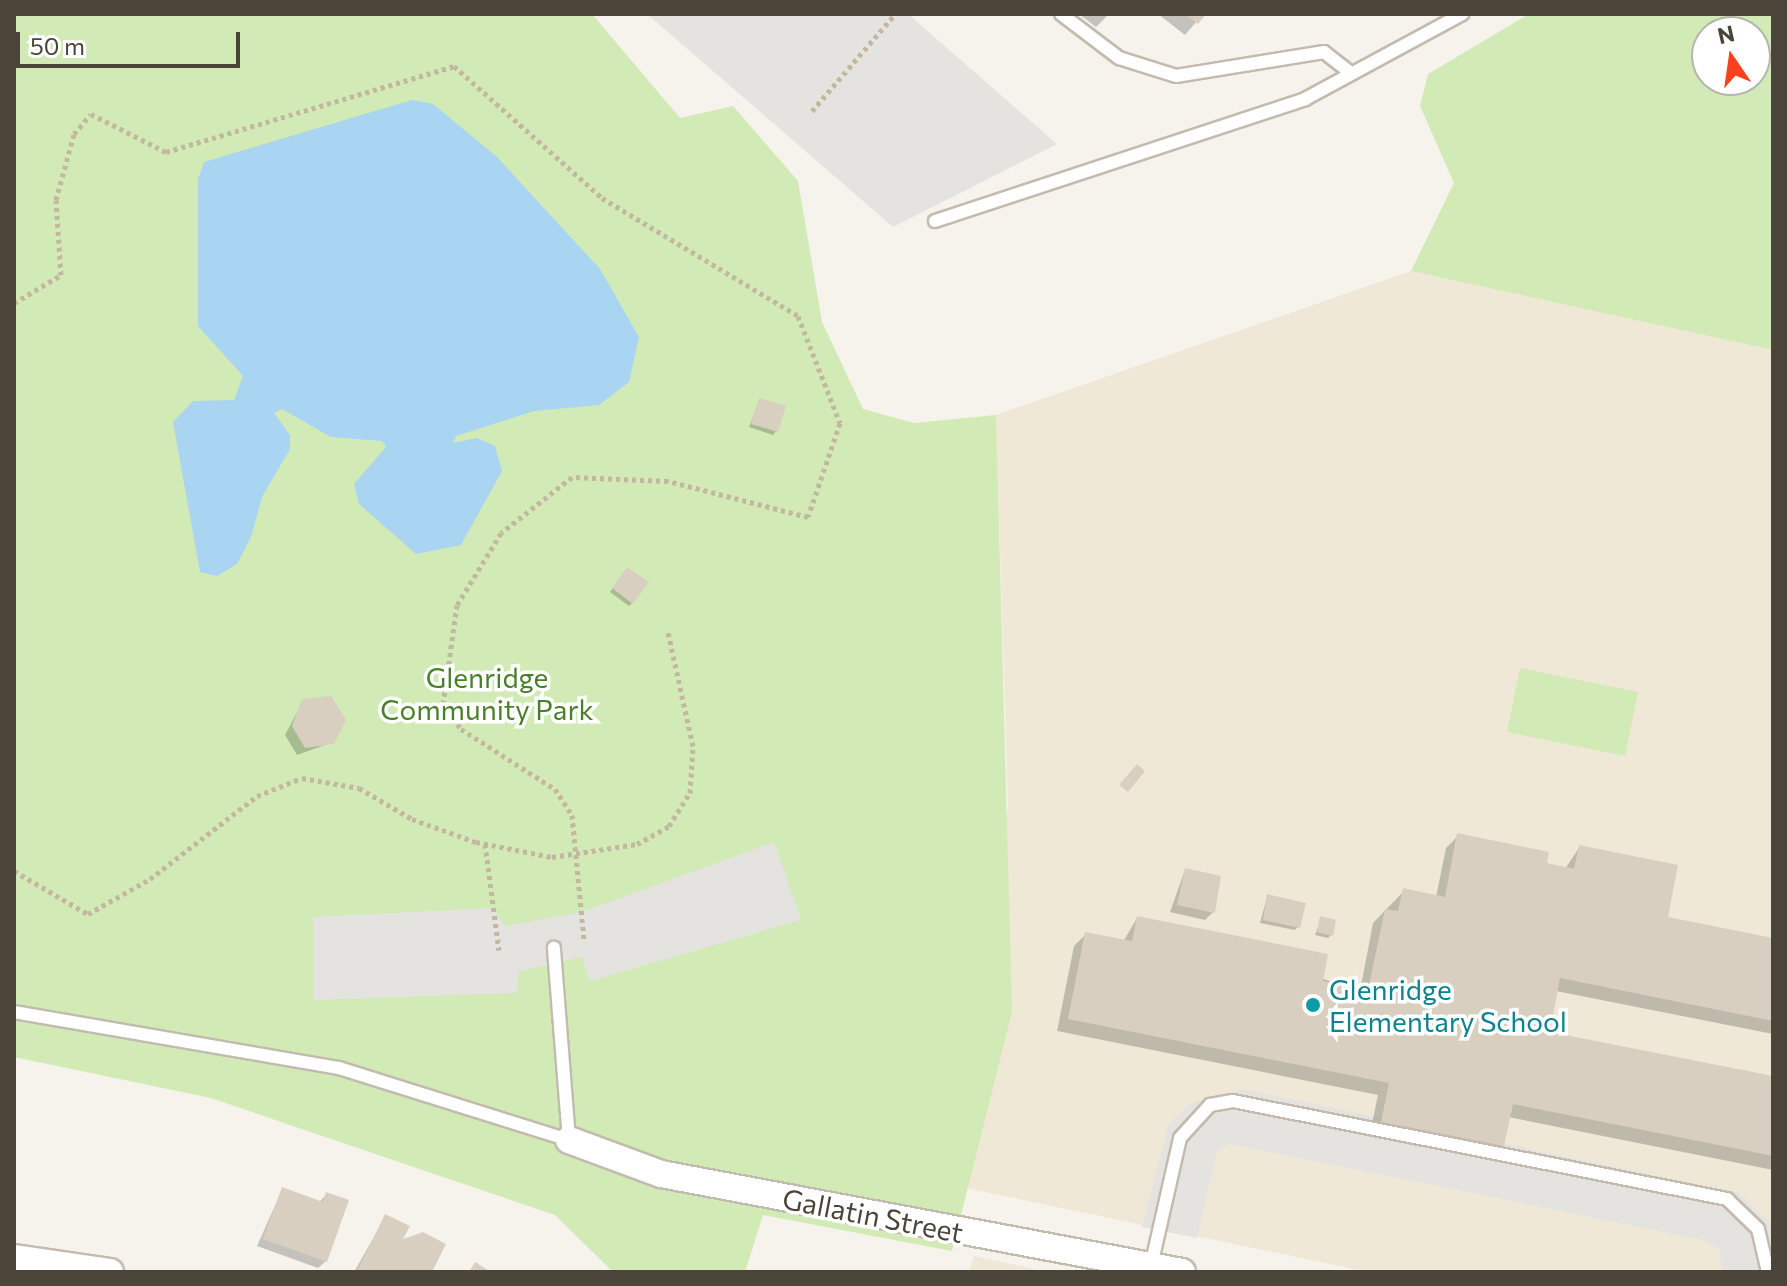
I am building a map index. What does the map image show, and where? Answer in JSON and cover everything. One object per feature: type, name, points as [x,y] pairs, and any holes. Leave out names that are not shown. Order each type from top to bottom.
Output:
[{"type":"street","name":"Gallatin Street","points":[[569,1140],[661,1174],[1182,1272]]},
{"type":"street","points":[[14,1258],[110,1272]]},
{"type":"lane","points":[[1061,14],[1119,58],[1176,76],[1324,52],[1351,73]]},
{"type":"lane","points":[[935,221],[1305,99],[1446,17],[1462,14]]},
{"type":"lane","points":[[14,1012],[339,1068],[569,1140],[554,948]]},
{"type":"lane","points":[[1151,1266],[1180,1138],[1210,1105],[1233,1101],[1727,1199],[1758,1229],[1768,1272]]},
{"type":"path","points":[[812,111],[895,14]]},
{"type":"path","points":[[14,303],[61,275],[56,200],[74,134],[91,114],[166,152],[454,66],[602,198],[798,316],[840,423],[808,517],[668,481],[572,477],[501,533],[457,605],[443,705],[461,729],[555,789],[572,815],[581,858],[584,939]]},
{"type":"path","points":[[14,871],[88,914],[150,879],[257,796],[302,778],[359,788],[412,819],[485,844],[581,858],[637,844],[669,826],[690,793],[693,746],[668,632]]},
{"type":"path","points":[[485,844],[499,950]]},
{"type":"shaded area","points":[[647,14],[908,14],[1057,144],[893,227]]},
{"type":"shaded area","points":[[1411,271],[1773,350],[1773,1272],[1368,1272],[966,1188],[1008,807],[996,415]]},
{"type":"shaded area","points":[[774,842],[801,920],[590,981],[582,957],[519,971],[517,993],[313,1000],[313,917],[493,908],[505,926],[582,912]]},
{"type":"shaded area","points":[[1243,1089],[1739,1193],[1773,1225],[1773,1272],[1722,1272],[1719,1249],[1703,1240],[1230,1144],[1217,1151],[1197,1238],[1142,1227],[1168,1126],[1189,1104]]},
{"type":"shaded area","points":[[974,1256],[1048,1272],[969,1272]]},
{"type":"green space","name":"Glenridge Community Park","points":[[14,14],[592,14],[680,118],[733,106],[798,181],[822,322],[863,409],[914,423],[996,415],[1012,1011],[952,1251],[763,1215],[745,1272],[613,1272],[555,1215],[211,1098],[14,1057]]},
{"type":"green space","points":[[1529,14],[1773,14],[1773,350],[1411,271],[1454,183],[1420,106],[1428,74]]},
{"type":"green space","points":[[1520,668],[1638,692],[1625,756],[1507,732]]},
{"type":"water","points":[[412,100],[433,104],[497,157],[600,269],[639,337],[629,382],[599,405],[534,411],[456,436],[453,443],[477,438],[495,446],[502,471],[461,545],[416,554],[359,504],[354,484],[386,447],[382,441],[331,437],[282,409],[274,413],[290,435],[290,449],[262,497],[251,537],[237,564],[217,576],[200,572],[173,422],[193,401],[234,400],[243,376],[198,326],[198,179],[204,162]]},
{"type":"building","points":[[1185,14],[1206,14],[1198,24]]},
{"type":"building","points":[[759,398],[786,406],[778,432],[751,424]]},
{"type":"building","points":[[627,567],[649,582],[633,604],[612,588]]},
{"type":"building","points":[[331,696],[346,720],[334,744],[305,748],[292,726],[302,699]]},
{"type":"building","points":[[1137,764],[1145,771],[1128,792],[1119,785]]},
{"type":"building","name":"Glenridge Elementary School","points":[[1457,833],[1549,852],[1547,863],[1574,869],[1579,845],[1678,865],[1668,917],[1773,938],[1773,1021],[1560,978],[1550,1032],[1773,1076],[1773,1156],[1513,1104],[1504,1146],[1381,1122],[1389,1083],[1068,1019],[1085,932],[1132,941],[1137,916],[1328,954],[1323,981],[1368,990],[1385,909],[1398,911],[1403,888],[1445,897]]},
{"type":"building","points":[[1185,868],[1221,876],[1215,913],[1177,905]]},
{"type":"building","points":[[1267,894],[1306,903],[1300,928],[1263,920]]},
{"type":"building","points":[[1320,916],[1336,920],[1333,936],[1317,932]]},
{"type":"building","points":[[282,1187],[323,1202],[326,1192],[349,1200],[327,1262],[263,1239]]},
{"type":"building","points":[[385,1214],[410,1226],[403,1239],[423,1232],[446,1244],[432,1272],[357,1272]]},
{"type":"building","points":[[475,1262],[491,1272],[469,1272]]},
{"type":"place","name":"Glenridge Elementary School","points":[[1313,1005]]}]
